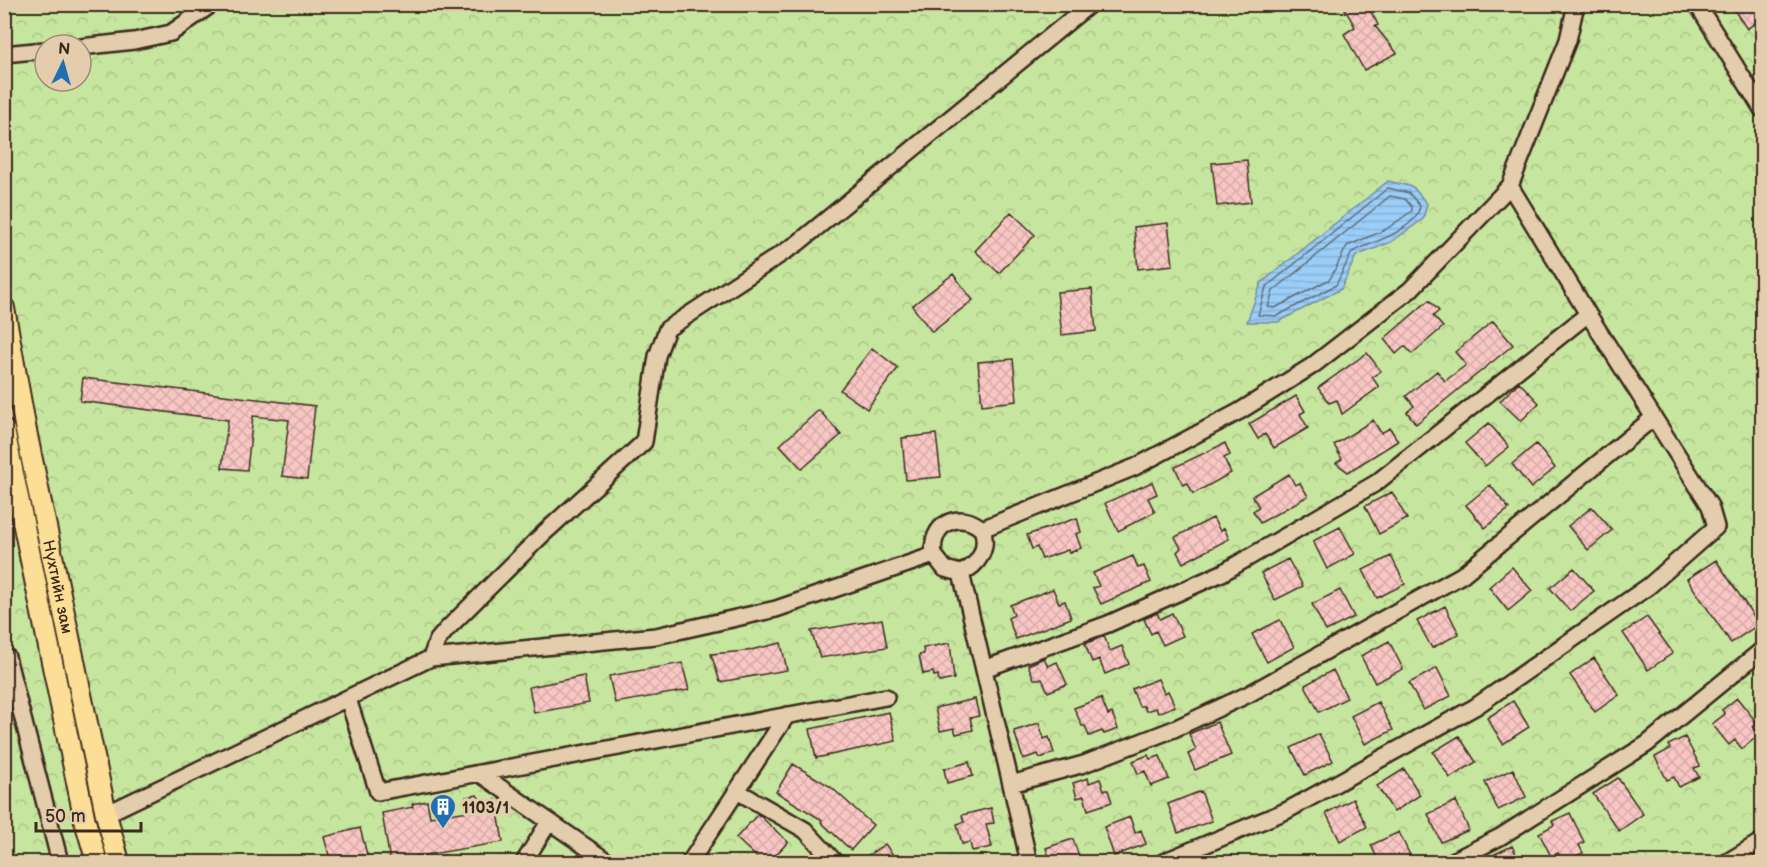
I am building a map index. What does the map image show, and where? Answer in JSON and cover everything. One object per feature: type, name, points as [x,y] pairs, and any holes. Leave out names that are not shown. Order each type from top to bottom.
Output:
[{"type":"main road","name":"Нүхтийн зам","points":[[4,308],[26,431],[106,814],[119,862]]},
{"type":"main road","name":"Нүхтийн зам","points":[[4,430],[85,821],[97,862]]},
{"type":"street","points":[[93,46],[134,41],[171,33],[212,4]]},
{"type":"street","points":[[431,658],[437,641],[447,628],[543,534],[644,442],[657,356],[667,329],[798,243],[1090,4]]},
{"type":"street","points":[[982,529],[1135,467],[1240,411],[1312,366],[1410,291],[1510,186],[1568,40],[1576,4]]},
{"type":"street","points":[[1697,4],[1762,109]]},
{"type":"street","points":[[4,54],[33,51]]},
{"type":"street","points":[[1163,862],[1286,811],[1475,707],[1649,586],[1716,527],[1710,506],[1510,186]]},
{"type":"street","points":[[984,669],[1108,624],[1222,573],[1376,483],[1588,314]]},
{"type":"street","points":[[1011,784],[1084,764],[1174,729],[1249,694],[1462,575],[1653,418]]},
{"type":"street","points":[[957,518],[970,521],[982,529],[985,545],[970,570],[961,573],[945,568],[934,555],[934,538],[946,522],[957,518]]},
{"type":"street","points":[[106,814],[431,658],[657,636],[776,609],[934,555]]},
{"type":"street","points":[[961,573],[1029,862]]},
{"type":"street","points":[[1450,862],[1500,837],[1647,744],[1762,650]]},
{"type":"street","points":[[4,657],[7,657],[60,862]]},
{"type":"street","points":[[348,699],[378,792],[886,697]]},
{"type":"street","points":[[690,862],[787,715]]},
{"type":"street","points":[[479,773],[608,862]]},
{"type":"street","points":[[737,791],[805,831],[835,862]]},
{"type":"street","points":[[524,862],[549,822]]},
{"type":"street","points":[[1727,862],[1762,841]]},
{"type":"green space","points":[[5,5],[1762,5],[1762,862],[5,862]]},
{"type":"water","points":[[1388,181],[1413,187],[1427,204],[1423,219],[1391,242],[1356,256],[1341,289],[1278,322],[1247,322],[1261,283]]},
{"type":"building","points":[[1342,4],[1367,4],[1378,25],[1375,26],[1397,53],[1364,70],[1344,34],[1355,27]]},
{"type":"building","points":[[1730,4],[1762,4],[1762,18],[1747,29]]},
{"type":"building","points":[[1247,160],[1251,202],[1217,206],[1212,163]]},
{"type":"building","points":[[1011,212],[1035,235],[999,273],[975,251]]},
{"type":"building","points":[[1168,223],[1173,265],[1138,269],[1134,227]]},
{"type":"building","points":[[953,274],[973,300],[932,332],[912,306]]},
{"type":"building","points":[[1092,289],[1096,331],[1062,335],[1057,292]]},
{"type":"building","points":[[1429,300],[1439,311],[1433,316],[1443,327],[1412,354],[1405,346],[1396,354],[1384,339]]},
{"type":"building","points":[[1493,321],[1513,345],[1416,424],[1407,412],[1414,406],[1406,396],[1437,371],[1445,381],[1466,365],[1455,352]]},
{"type":"building","points":[[872,348],[898,368],[867,409],[840,390]]},
{"type":"building","points":[[1367,353],[1381,371],[1372,377],[1379,387],[1342,414],[1337,400],[1329,403],[1318,388]]},
{"type":"building","points":[[1013,359],[1017,401],[982,405],[978,362]]},
{"type":"building","points":[[83,378],[315,406],[307,479],[282,476],[289,420],[253,416],[247,470],[222,468],[228,420],[80,401]]},
{"type":"building","points":[[1519,382],[1539,403],[1521,421],[1500,401]]},
{"type":"building","points":[[1296,396],[1305,411],[1300,414],[1308,428],[1274,448],[1265,434],[1258,439],[1249,424]]},
{"type":"building","points":[[819,410],[841,435],[802,469],[780,445]]},
{"type":"building","points":[[1373,420],[1381,433],[1390,428],[1398,441],[1348,472],[1336,463],[1342,459],[1334,445]]},
{"type":"building","points":[[1489,423],[1509,447],[1485,466],[1465,443]]},
{"type":"building","points":[[936,434],[941,477],[906,480],[902,438]]},
{"type":"building","points":[[1225,443],[1230,455],[1224,458],[1231,473],[1193,494],[1188,483],[1183,485],[1175,467]]},
{"type":"building","points":[[1536,444],[1555,468],[1531,488],[1512,464]]},
{"type":"building","points":[[1289,474],[1295,485],[1300,483],[1308,496],[1260,523],[1253,511],[1259,507],[1252,496]]},
{"type":"building","points":[[1152,482],[1157,494],[1148,498],[1155,512],[1118,531],[1105,503]]},
{"type":"building","points":[[1490,485],[1509,509],[1485,528],[1466,505]]},
{"type":"building","points":[[1392,492],[1407,519],[1379,534],[1365,506]]},
{"type":"building","points":[[1592,507],[1612,530],[1588,550],[1568,526]]},
{"type":"building","points":[[1077,518],[1081,532],[1076,534],[1081,548],[1042,559],[1037,547],[1032,549],[1027,535]]},
{"type":"building","points":[[1213,518],[1220,531],[1224,528],[1229,539],[1183,563],[1177,552],[1181,548],[1175,537]]},
{"type":"building","points":[[1340,527],[1355,554],[1327,569],[1313,541]]},
{"type":"building","points":[[1133,556],[1138,568],[1144,566],[1151,582],[1101,604],[1093,588],[1099,586],[1093,573]]},
{"type":"building","points":[[1391,556],[1405,584],[1377,598],[1363,570]]},
{"type":"building","points":[[1288,559],[1303,586],[1275,600],[1261,573]]},
{"type":"building","points":[[1716,560],[1759,624],[1731,643],[1687,579]]},
{"type":"building","points":[[1512,567],[1532,591],[1508,611],[1489,587]]},
{"type":"building","points":[[1574,568],[1594,591],[1570,611],[1550,588]]},
{"type":"building","points":[[1053,589],[1059,603],[1065,601],[1071,618],[1016,639],[1008,618],[1014,615],[1010,605]]},
{"type":"building","points":[[1340,590],[1354,617],[1326,631],[1312,604]]},
{"type":"building","points":[[1445,606],[1459,634],[1432,648],[1417,621]]},
{"type":"building","points":[[1157,613],[1160,619],[1172,613],[1183,636],[1163,645],[1156,631],[1151,634],[1144,619]]},
{"type":"building","points":[[1647,617],[1673,653],[1648,670],[1623,633]]},
{"type":"building","points":[[882,619],[887,647],[820,658],[811,631]]},
{"type":"building","points":[[1280,620],[1294,647],[1267,662],[1252,634]]},
{"type":"building","points":[[1104,636],[1110,651],[1122,646],[1129,664],[1105,674],[1099,659],[1092,662],[1085,644]]},
{"type":"building","points":[[1389,641],[1403,669],[1375,683],[1361,656]]},
{"type":"building","points":[[781,643],[787,670],[720,682],[711,654],[746,651]]},
{"type":"building","points":[[950,643],[954,679],[939,682],[938,675],[934,676],[933,672],[923,674],[919,655],[924,654],[923,648]]},
{"type":"building","points":[[1044,658],[1048,666],[1057,662],[1067,684],[1048,692],[1042,679],[1034,679],[1028,665]]},
{"type":"building","points":[[1594,658],[1619,695],[1595,712],[1570,675]]},
{"type":"building","points":[[682,663],[689,690],[615,703],[609,676]]},
{"type":"building","points":[[1437,668],[1451,696],[1423,710],[1409,683]]},
{"type":"building","points":[[1333,670],[1347,698],[1319,712],[1305,685]]},
{"type":"building","points":[[584,676],[589,703],[534,713],[529,687]]},
{"type":"building","points":[[1158,679],[1164,693],[1168,691],[1175,706],[1158,713],[1156,708],[1146,711],[1144,706],[1139,706],[1132,689]]},
{"type":"building","points":[[1101,698],[1108,715],[1112,713],[1118,729],[1104,734],[1102,731],[1089,736],[1074,708]]},
{"type":"building","points":[[1737,698],[1758,724],[1753,727],[1759,735],[1742,749],[1735,740],[1729,745],[1712,724],[1725,714],[1722,710]]},
{"type":"building","points":[[975,699],[979,716],[970,718],[973,730],[956,734],[954,728],[940,731],[935,708]]},
{"type":"building","points":[[1513,701],[1529,727],[1503,744],[1487,718]]},
{"type":"building","points":[[1378,702],[1393,730],[1365,744],[1351,716]]},
{"type":"building","points":[[889,712],[896,741],[816,758],[810,729]]},
{"type":"building","points":[[1217,722],[1231,755],[1195,770],[1188,754],[1196,750],[1189,734]]},
{"type":"building","points":[[1039,723],[1044,739],[1049,737],[1054,753],[1040,758],[1038,754],[1023,759],[1014,731]]},
{"type":"building","points":[[1319,734],[1333,761],[1305,775],[1291,748]]},
{"type":"building","points":[[1459,736],[1476,762],[1450,778],[1433,752]]},
{"type":"building","points":[[1685,737],[1700,766],[1694,768],[1699,777],[1679,787],[1674,777],[1667,780],[1655,757],[1670,749],[1668,745]]},
{"type":"building","points":[[1148,755],[1150,759],[1160,756],[1169,779],[1151,786],[1145,771],[1138,774],[1133,761]]},
{"type":"building","points":[[969,762],[973,776],[947,783],[944,769]]},
{"type":"building","points":[[793,764],[831,787],[873,825],[851,850],[821,822],[822,820],[776,792]]},
{"type":"building","points":[[1404,769],[1420,795],[1394,812],[1377,786]]},
{"type":"building","points":[[1513,769],[1526,797],[1498,810],[1485,782]]},
{"type":"building","points":[[1088,778],[1089,783],[1100,779],[1104,790],[1108,790],[1112,802],[1088,810],[1084,796],[1077,798],[1073,783]]},
{"type":"building","points":[[1618,778],[1643,814],[1619,831],[1593,794]]},
{"type":"building","points":[[1201,791],[1212,821],[1178,833],[1168,804]]},
{"type":"building","name":"1103/1","points":[[477,795],[482,803],[496,800],[503,842],[390,861],[382,813],[413,807],[412,804],[427,801],[430,817],[469,811],[466,797]]},
{"type":"building","points":[[1353,799],[1367,827],[1340,841],[1326,813]]},
{"type":"building","points":[[1456,801],[1469,830],[1441,842],[1428,814]]},
{"type":"building","points":[[991,808],[994,823],[986,824],[992,847],[972,851],[970,842],[962,844],[957,824],[964,822],[962,815]]},
{"type":"building","points":[[1570,813],[1584,842],[1579,845],[1583,853],[1563,862],[1558,853],[1551,856],[1539,833],[1554,825],[1552,821]]},
{"type":"building","points":[[758,814],[788,842],[769,862],[762,862],[736,838]]},
{"type":"building","points":[[1130,817],[1135,833],[1141,830],[1146,844],[1114,856],[1104,827]]},
{"type":"building","points":[[360,828],[369,862],[331,862],[324,837]]},
{"type":"building","points":[[1399,832],[1413,862],[1379,862],[1371,845]]},
{"type":"building","points":[[1073,839],[1081,862],[1051,862],[1046,848]]},
{"type":"building","points":[[885,844],[898,862],[858,862]]},
{"type":"building","points":[[1512,846],[1520,862],[1498,862],[1495,854]]},
{"type":"place","name":"1103/1","points":[[443,830]]}]
